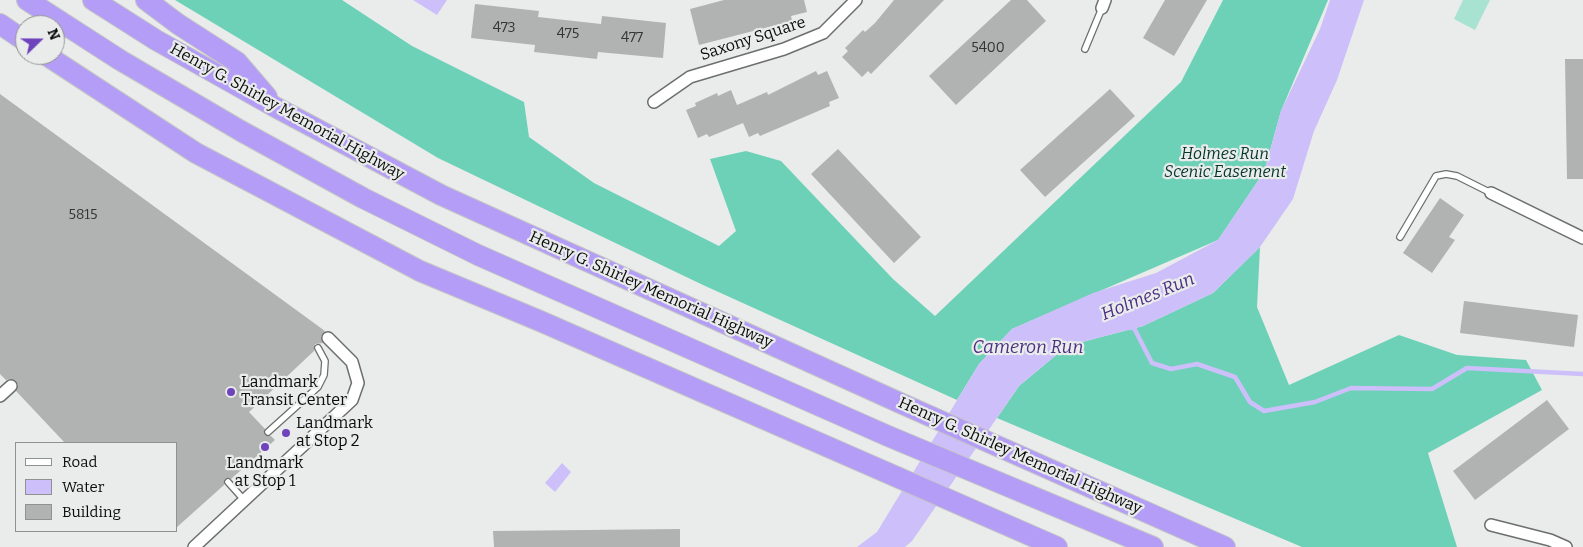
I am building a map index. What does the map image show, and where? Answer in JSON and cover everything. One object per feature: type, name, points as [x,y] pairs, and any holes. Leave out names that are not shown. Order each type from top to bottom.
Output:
[{"type":"highway","points":[[27,0],[120,60],[241,131],[363,198],[478,255],[888,436],[1153,547]]},
{"type":"highway","name":"Henry G. Shirley Memorial Highway","points":[[93,0],[156,40],[277,108],[441,195],[898,402],[1226,547]]},
{"type":"highway","points":[[146,0],[178,24],[238,62],[277,108]]},
{"type":"highway","points":[[0,24],[15,34]]},
{"type":"highway","points":[[0,34],[15,43]]},
{"type":"highway","points":[[52,65],[155,126]]},
{"type":"highway","points":[[61,65],[196,153],[420,271],[540,320],[1057,547]]},
{"type":"street","name":"Saxony Square","points":[[654,102],[690,77],[784,49],[823,33],[856,0]]},
{"type":"street","points":[[1491,194],[1583,238]]},
{"type":"street","points":[[194,547],[352,400],[358,383],[352,362],[328,338]]},
{"type":"street","points":[[0,396],[11,386]]},
{"type":"street","points":[[1491,525],[1550,540],[1566,547]]},
{"type":"lane","points":[[1085,49],[1104,4]]},
{"type":"lane","points":[[1400,237],[1436,176],[1446,174],[1457,176],[1491,194]]},
{"type":"lane","points":[[268,432],[318,387],[324,375],[325,361],[318,348]]},
{"type":"lane","points":[[228,482],[245,501]]},
{"type":"green space","name":"Holmes Run Scenic Easement","points":[[175,0],[342,0],[412,46],[524,102],[529,137],[594,183],[719,246],[736,231],[710,159],[746,151],[781,161],[893,279],[935,316],[1181,82],[1223,0],[1328,0],[1281,111],[1264,172],[1218,240],[1012,329],[979,364],[957,400],[703,285],[438,158]]},
{"type":"green space","points":[[1463,0],[1490,0],[1475,30],[1454,19]]},
{"type":"green space","points":[[1260,247],[1257,307],[1289,385],[1399,335],[1457,355],[1526,360],[1542,390],[1428,453],[1457,547],[1302,547],[997,418],[1019,386],[1067,346],[1143,326],[1213,293]]},
{"type":"water","points":[[413,0],[447,0],[437,15]]},
{"type":"water","name":"Cameron Run","points":[[1330,0],[1364,0],[1337,80],[1314,131],[1293,199],[1260,247],[1213,293],[1143,326],[1067,346],[1019,386],[912,541],[905,547],[857,547],[877,532],[979,364],[1012,329],[1093,293],[1156,273],[1218,240],[1264,172],[1281,111],[1320,29]]},
{"type":"water","points":[[562,463],[571,472],[555,492],[545,483]]},
{"type":"building","points":[[724,0],[804,0],[807,12],[791,16],[792,21],[699,45],[690,9]]},
{"type":"building","points":[[894,0],[944,0],[871,74],[868,71],[862,77],[842,57],[848,51],[845,48],[863,30],[865,32],[875,23]]},
{"type":"building","points":[[1011,0],[1027,0],[1046,21],[956,105],[929,76]]},
{"type":"building","points":[[1165,0],[1207,0],[1174,56],[1143,38]]},
{"type":"building","points":[[475,4],[539,11],[538,17],[601,24],[602,16],[666,23],[663,58],[598,52],[597,59],[534,52],[535,45],[471,38]]},
{"type":"building","points":[[1565,59],[1583,59],[1583,179],[1567,179]]},
{"type":"building","points":[[816,71],[818,75],[827,71],[839,98],[829,102],[830,106],[760,136],[758,133],[749,137],[743,123],[709,137],[707,134],[698,138],[686,110],[696,106],[695,103],[717,93],[718,96],[731,90],[737,105],[767,92],[768,95]]},
{"type":"building","points":[[1110,89],[1135,116],[1045,197],[1020,170]]},
{"type":"building","points":[[0,94],[325,331],[321,337],[323,343],[315,344],[314,351],[249,412],[265,429],[265,435],[271,436],[275,440],[231,479],[225,479],[224,485],[178,526],[178,442],[64,442],[16,391],[18,385],[16,381],[6,380],[0,374]]},
{"type":"building","points":[[838,149],[921,237],[894,263],[811,174]]},
{"type":"building","points":[[1440,198],[1464,215],[1449,237],[1455,240],[1432,273],[1403,253]]},
{"type":"building","points":[[1464,301],[1578,315],[1574,347],[1460,333]]},
{"type":"building","points":[[1547,400],[1569,429],[1475,500],[1453,471]]},
{"type":"building","points":[[680,529],[680,547],[494,547],[493,531]]},
{"type":"waterway","points":[[1129,328],[1134,328],[1152,363],[1171,369],[1197,364],[1235,377],[1250,402],[1264,411],[1315,402],[1351,388],[1432,389],[1467,368],[1583,374]]},
{"type":"place","name":"Landmark Transit Center","points":[[231,392]]},
{"type":"place","name":"Landmark at Stop 2","points":[[286,433]]},
{"type":"place","name":"Landmark at Stop 1","points":[[265,447]]},
{"type":"water label","name":"Holmes Run","points":[[1148,297]]}]
